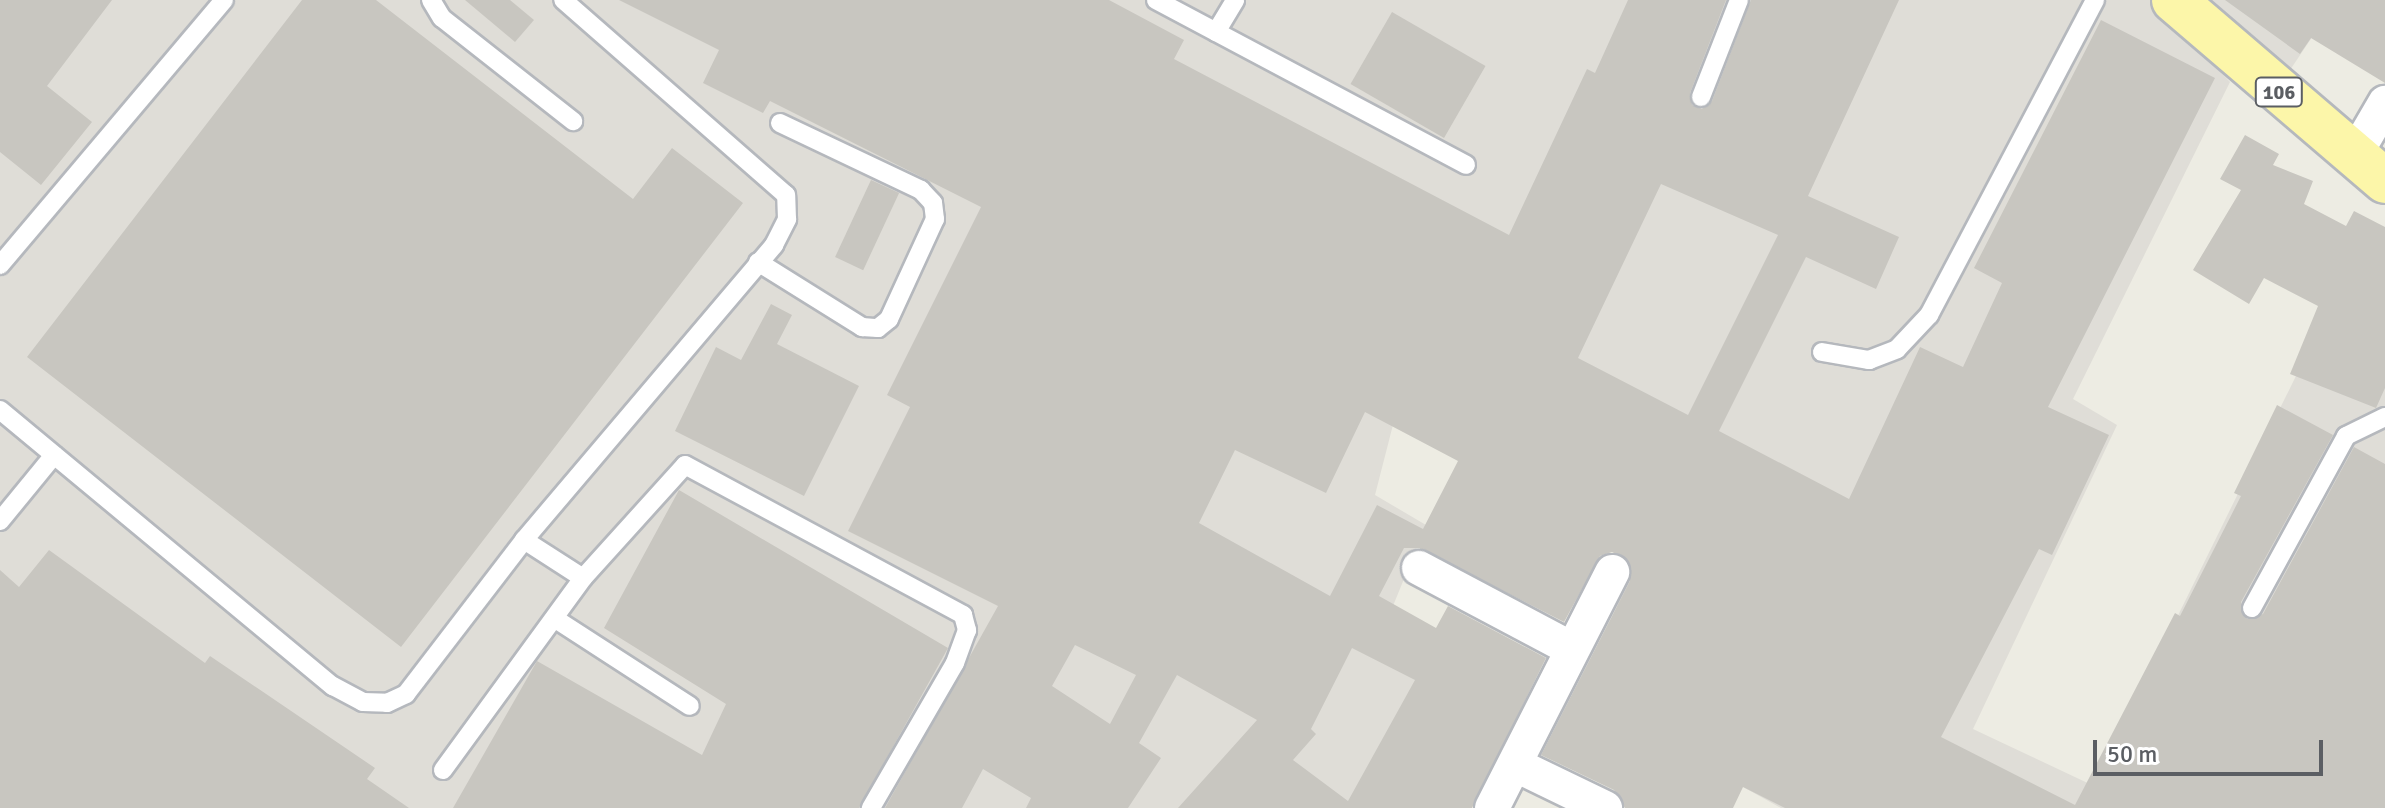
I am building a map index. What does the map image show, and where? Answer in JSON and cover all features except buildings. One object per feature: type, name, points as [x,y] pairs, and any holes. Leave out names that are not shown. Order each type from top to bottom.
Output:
[{"type":"main road","name":"106","points":[[2174,0],[2369,170]]},
{"type":"street","points":[[2369,170],[2385,103]]},
{"type":"street","points":[[1419,568],[1572,649]]},
{"type":"street","points":[[1492,808],[1612,572]]},
{"type":"street","points":[[1516,765],[1598,807]]},
{"type":"lane","points":[[0,265],[224,0]]},
{"type":"lane","points":[[431,0],[442,18],[573,121]]},
{"type":"lane","points":[[0,410],[333,686],[363,702],[387,703],[406,694],[524,540],[758,262],[787,219],[786,195],[563,0]]},
{"type":"lane","points":[[1156,0],[1466,165]]},
{"type":"lane","points":[[1216,32],[1235,0]]},
{"type":"lane","points":[[1701,97],[1739,0]]},
{"type":"lane","points":[[1822,352],[1869,360],[1897,349],[1929,315],[2095,0]]},
{"type":"lane","points":[[758,262],[862,327],[878,328],[889,319],[935,219],[933,203],[921,190],[780,123]]},
{"type":"lane","points":[[2252,608],[2346,436],[2385,417]]},
{"type":"lane","points":[[0,521],[54,455]]},
{"type":"lane","points":[[443,770],[557,620],[583,578],[685,465],[963,615],[967,630],[955,663],[871,808]]},
{"type":"lane","points":[[524,540],[583,578]]},
{"type":"lane","points":[[557,620],[690,706]]},
{"type":"shaded area","points":[[0,0],[2151,0],[2230,82],[2073,399],[2117,425],[1973,729],[2094,786],[2323,321],[2385,348],[2385,808],[1781,808],[1578,695],[1635,565],[1395,417],[1375,495],[1426,525],[1375,650],[1459,700],[1400,808],[0,808]]},
{"type":"shaded area","points":[[2206,0],[2337,0],[2284,79]]}]
